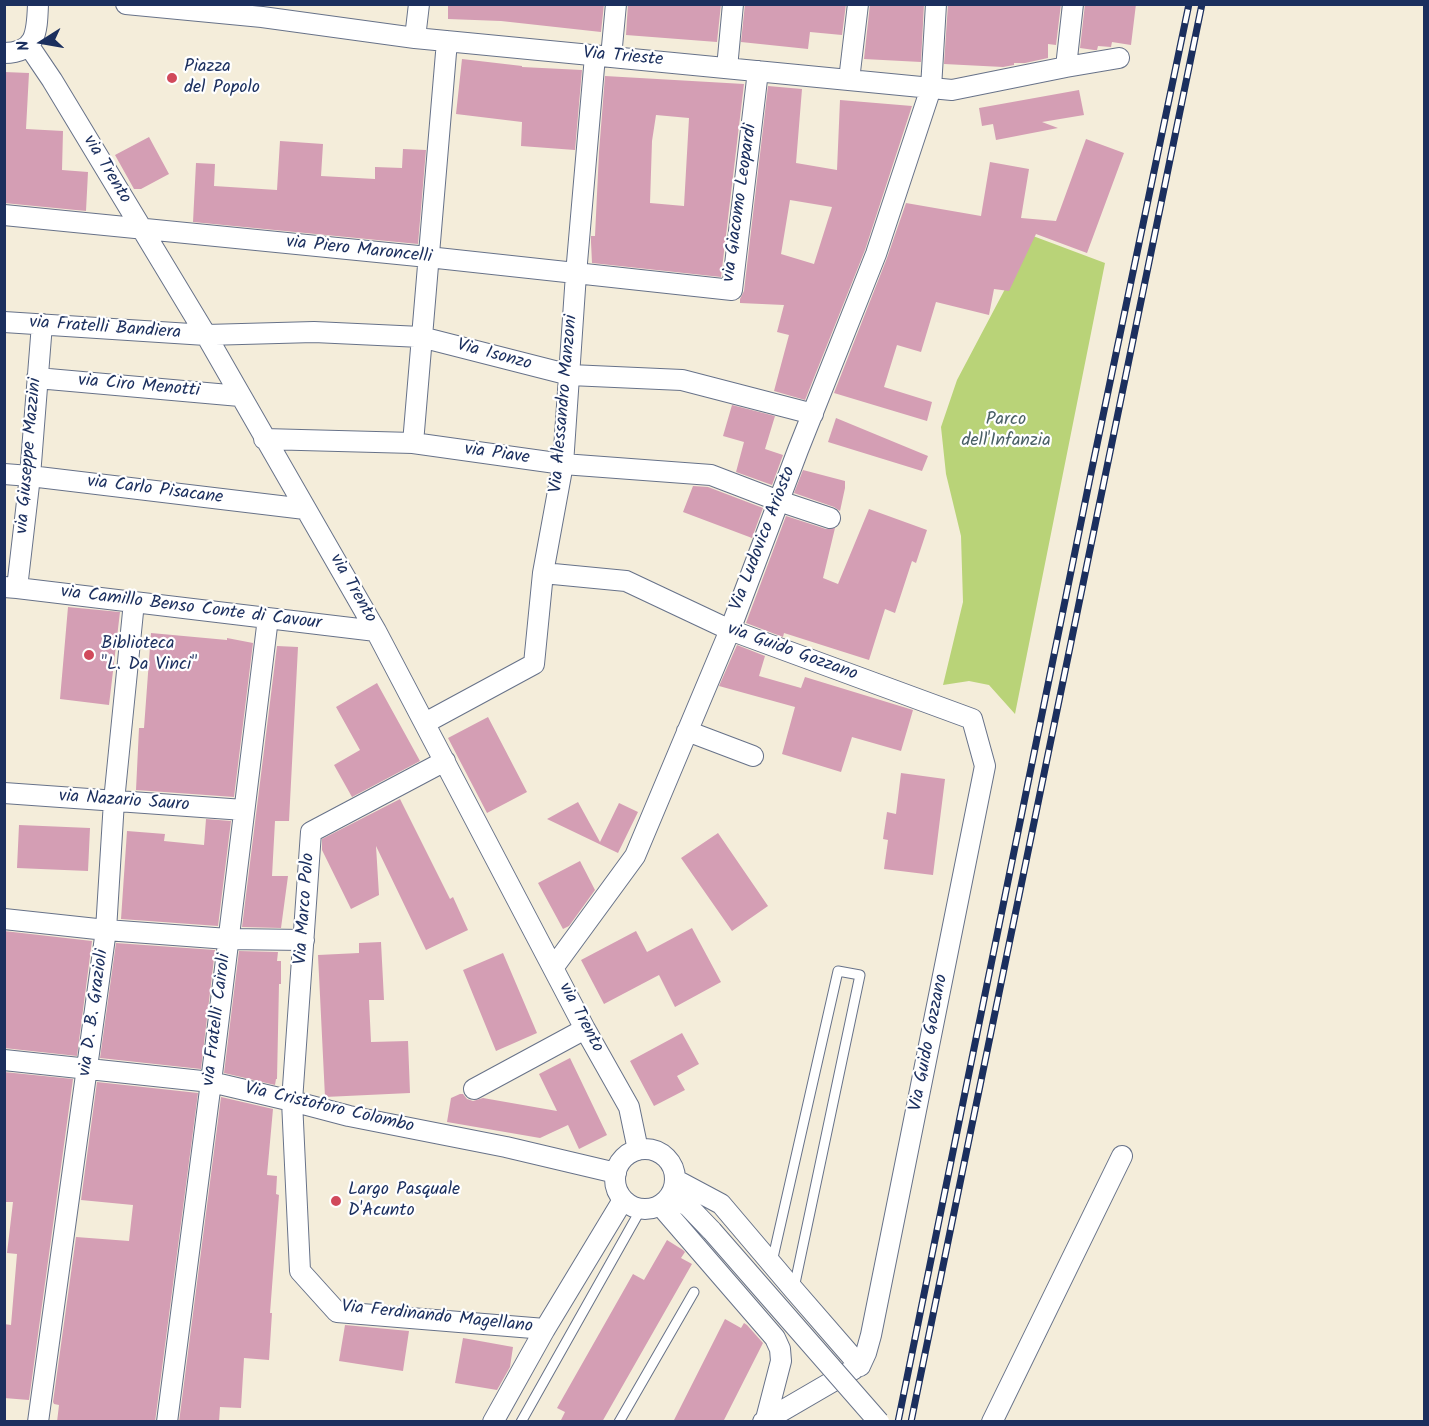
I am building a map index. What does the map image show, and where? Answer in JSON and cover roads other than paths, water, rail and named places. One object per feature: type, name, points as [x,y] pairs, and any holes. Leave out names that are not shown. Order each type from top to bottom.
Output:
[{"type":"street","points":[[4,53],[17,53],[30,46],[35,33],[38,4]]},
{"type":"street","name":"Via Trieste","points":[[126,4],[262,11],[415,38],[952,90],[1119,58]]},
{"type":"street","points":[[415,38],[419,4]]},
{"type":"street","name":"Via Alessandro Manzoni","points":[[425,723],[534,664],[543,573],[563,464],[576,274],[603,56],[616,4]]},
{"type":"street","points":[[727,68],[734,4]]},
{"type":"street","points":[[849,81],[858,4]]},
{"type":"street","name":"Via Ludovico Ariosto","points":[[554,968],[635,856],[730,630],[876,254],[931,88],[936,4]]},
{"type":"street","points":[[1066,67],[1073,4]]},
{"type":"street","points":[[413,443],[447,41]]},
{"type":"street","name":"via Trento","points":[[30,46],[206,335],[376,631],[585,1029],[629,1107],[638,1150]]},
{"type":"street","name":"via Giacomo Leopardi","points":[[576,274],[732,290],[758,71]]},
{"type":"street","name":"via Piero Maroncelli","points":[[4,215],[576,274]]},
{"type":"street","name":"via Fratelli Bandiera","points":[[4,322],[206,335]]},
{"type":"street","name":"via Giuseppe Mazzini","points":[[11,587],[30,476],[42,324]]},
{"type":"street","name":"Via Isonzo","points":[[206,335],[314,332],[422,337],[570,375],[682,380],[813,414]]},
{"type":"street","name":"via Ciro Menotti","points":[[38,378],[240,396]]},
{"type":"street","name":"via Piave","points":[[264,439],[413,443],[563,464],[711,476],[830,518]]},
{"type":"street","name":"via Carlo Pisacane","points":[[4,474],[305,508]]},
{"type":"street","name":"via Guido Gozzano","points":[[543,573],[626,581],[730,630],[972,719]]},
{"type":"street","name":"via Camillo Benso Conte di Cavour","points":[[11,587],[376,631]]},
{"type":"street","name":"via D. B. Grazioli","points":[[38,1422],[106,930],[114,801],[134,602]]},
{"type":"street","name":"via Fratelli Cairoli","points":[[167,1422],[268,618]]},
{"type":"street","name":"Via Guido Gozzano","points":[[860,1366],[871,1335],[985,766],[972,719]]},
{"type":"street","points":[[687,731],[753,756]]},
{"type":"street","name":"Via Marco Polo","points":[[292,1101],[311,832],[445,761]]},
{"type":"street","name":"via Nazario Sauro","points":[[4,793],[244,810]]},
{"type":"street","points":[[4,920],[228,939],[304,940]]},
{"type":"street","points":[[474,1089],[585,1029]]},
{"type":"street","name":"Via Cristoforo Colombo","points":[[4,1060],[211,1082],[349,1116],[506,1147],[616,1173]]},
{"type":"street","name":"Via Ferdinando Magellano","points":[[292,1101],[300,1271],[337,1312],[545,1329]]},
{"type":"street","points":[[638,1150],[656,1151],[671,1163],[675,1171],[669,1193],[651,1209],[632,1205],[618,1192],[615,1182],[619,1165],[624,1158],[638,1150]]},
{"type":"street","points":[[992,1422],[1122,1156]]},
{"type":"street","points":[[669,1193],[722,1204],[860,1366],[764,1420]]},
{"type":"street","points":[[669,1193],[775,1338],[780,1349],[781,1361],[764,1420]]},
{"type":"street","points":[[669,1193],[688,1207],[712,1231],[879,1422]]},
{"type":"street","points":[[492,1422],[545,1329],[632,1205]]},
{"type":"lane","points":[[772,1264],[838,971],[860,975],[794,1290]]},
{"type":"lane","points":[[521,1422],[632,1205]]},
{"type":"lane","points":[[620,1422],[694,1292]]},
{"type":"railway","points":[[898,1422],[1189,4]]},
{"type":"railway","points":[[911,1422],[1202,4]]},
{"type":"place","name":"Piazza del Popolo","points":[[172,78]]},
{"type":"place","name":"Biblioteca \"L. Da Vinci\"","points":[[89,655]]},
{"type":"place","name":"Largo Pasquale D'Acunto","points":[[336,1201]]},
{"type":"park label","name":"Parco dell'Infanzia","points":[[1006,431]]}]
